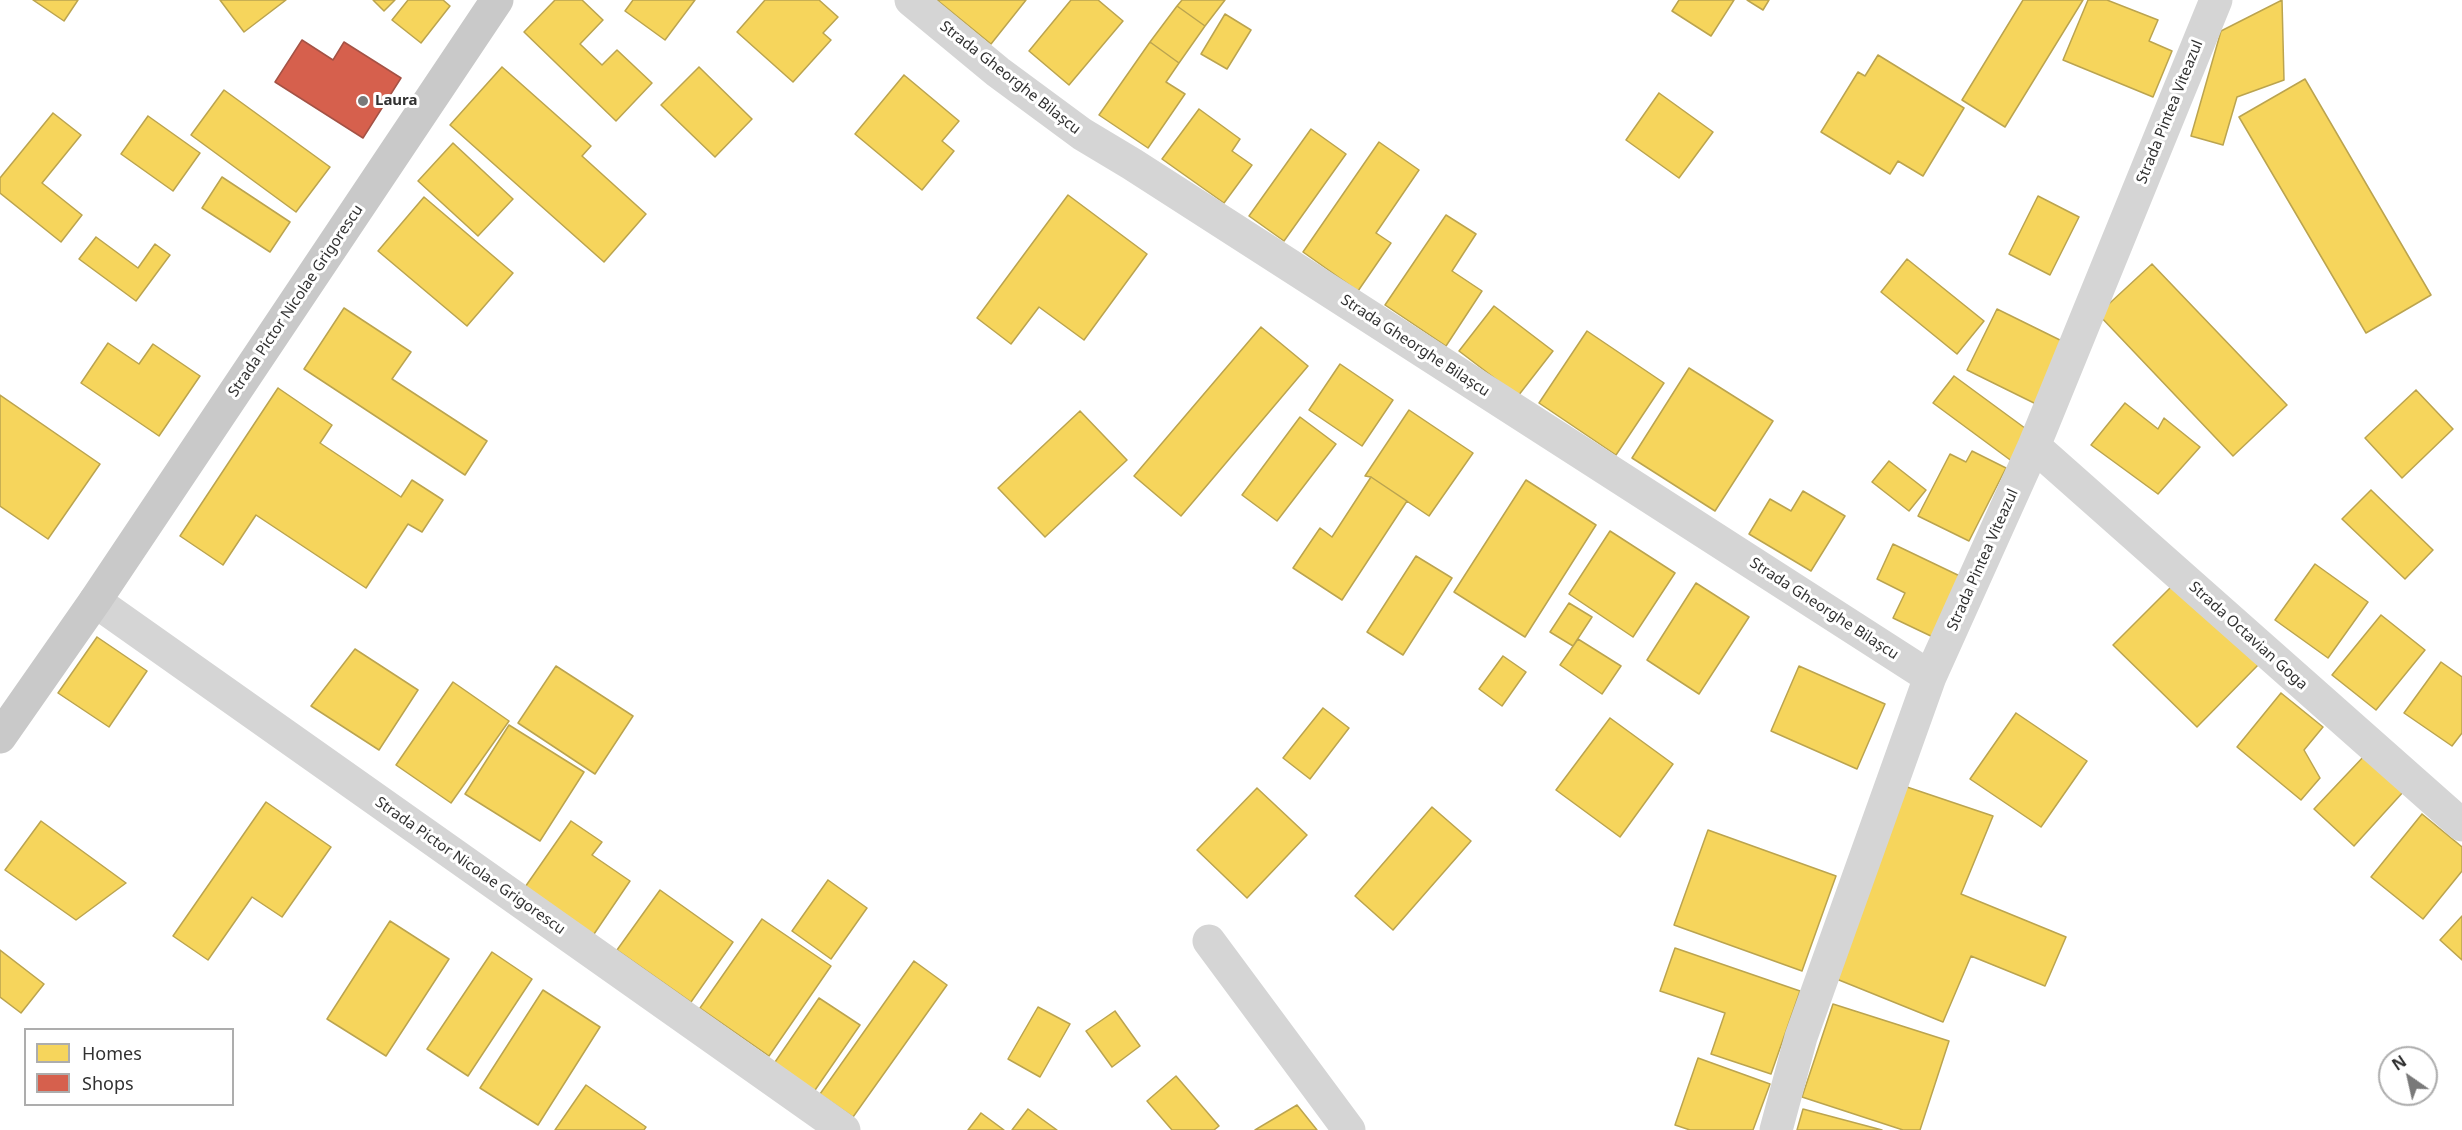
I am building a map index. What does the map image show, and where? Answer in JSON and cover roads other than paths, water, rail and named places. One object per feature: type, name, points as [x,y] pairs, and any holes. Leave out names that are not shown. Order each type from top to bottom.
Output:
[{"type":"main road","name":"Strada Pictor Nicolae Grigorescu","points":[[0,737],[95,601],[497,0]]},
{"type":"street","name":"Strada Gheorghe Bilașcu","points":[[912,0],[998,72],[1082,134],[1142,170],[1930,677]]},
{"type":"street","name":"Strada Pintea Viteazul","points":[[1776,1130],[1801,1037],[1930,677],[2034,446],[2216,0]]},
{"type":"street","name":"Strada Octavian Goga","points":[[2034,446],[2462,825]]},
{"type":"street","name":"Strada Pictor Nicolae Grigorescu","points":[[95,601],[844,1130]]},
{"type":"street","points":[[1209,941],[1349,1130]]},
{"type":"place","name":"Laura","points":[[363,101]]}]
